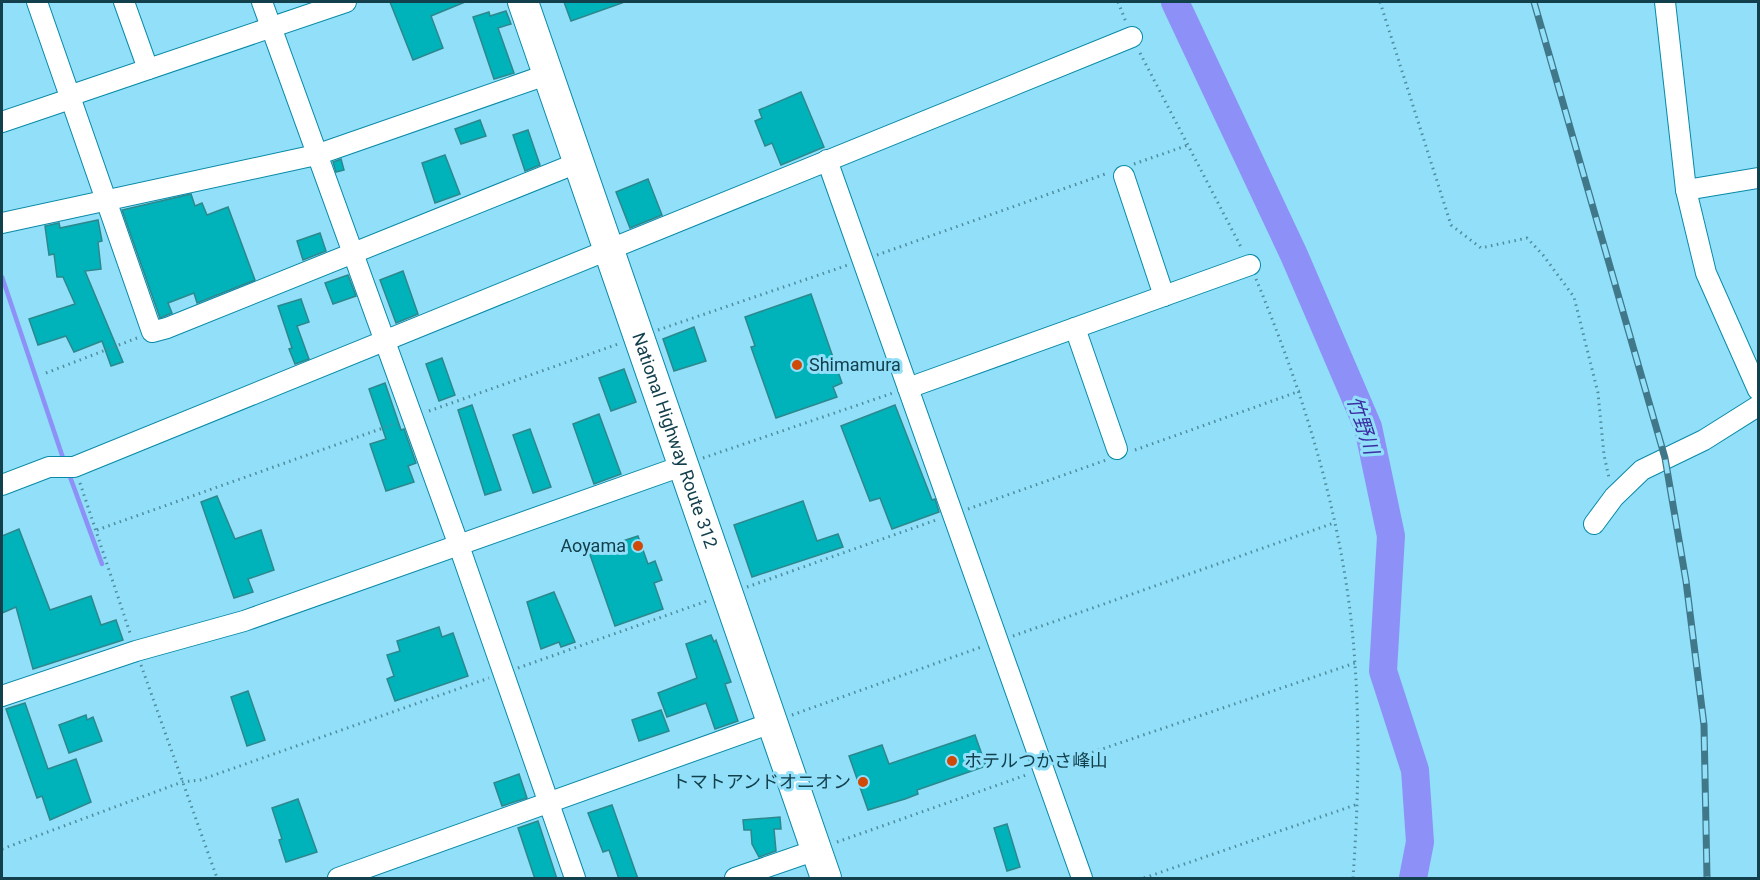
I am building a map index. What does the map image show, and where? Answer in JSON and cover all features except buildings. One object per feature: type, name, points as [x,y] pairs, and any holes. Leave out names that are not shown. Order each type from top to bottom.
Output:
[{"type":"highway","name":"National Highway Route 312","points":[[522,2],[577,163],[610,248],[682,466],[826,879]]},
{"type":"street","points":[[38,2],[152,332],[354,254],[577,163]]},
{"type":"street","points":[[124,2],[148,69]]},
{"type":"street","points":[[262,2],[458,543],[575,879]]},
{"type":"street","points":[[2,123],[148,69],[346,2]]},
{"type":"street","points":[[1665,2],[1686,190],[1706,273],[1758,390]]},
{"type":"street","points":[[2,485],[49,467],[74,467],[1132,37]]},
{"type":"street","points":[[2,223],[316,155],[546,75]]},
{"type":"street","points":[[827,160],[1082,879]]},
{"type":"street","points":[[1124,176],[1164,296]]},
{"type":"street","points":[[1686,190],[1758,178]]},
{"type":"street","points":[[908,388],[1250,265]]},
{"type":"street","points":[[1075,328],[1119,453]]},
{"type":"street","points":[[1594,524],[1614,497],[1642,470],[1704,440],[1758,406]]},
{"type":"street","points":[[2,696],[136,651],[244,621],[458,543],[682,466]]},
{"type":"street","points":[[338,879],[771,723]]},
{"type":"street","points":[[735,879],[816,850]]},
{"type":"path","points":[[1118,2],[1132,37],[1250,265],[1300,391],[1335,523],[1348,594],[1355,663],[1358,804],[1353,879]]},
{"type":"path","points":[[1380,2],[1450,225],[1481,248],[1527,238],[1575,297],[1598,393],[1604,455],[1614,497]]},
{"type":"path","points":[[46,373],[152,332]]},
{"type":"path","points":[[682,466],[774,432],[908,388]]},
{"type":"path","points":[[2,849],[182,782],[200,780],[953,514],[1119,453],[1300,391]]},
{"type":"path","points":[[74,467],[217,879]]},
{"type":"path","points":[[771,723],[1335,523]]},
{"type":"path","points":[[816,850],[1043,769],[1355,663]]},
{"type":"path","points":[[1144,879],[1358,804]]},
{"type":"waterway","name":"竹野川","points":[[1175,2],[1294,255],[1368,427],[1391,536],[1383,671],[1415,770],[1420,842],[1413,878]]},
{"type":"waterway","points":[[2,277],[64,461]]},
{"type":"waterway","points":[[69,474],[102,564]]},
{"type":"railway","points":[[1534,2],[1665,458],[1686,581],[1704,725],[1707,878]]},
{"type":"place","name":"Shimamura","points":[[797,365]]},
{"type":"place","name":"Aoyama","points":[[638,546]]},
{"type":"place","name":"ホテルつかさ峰山","points":[[952,761]]},
{"type":"place","name":"トマトアンドオニオン","points":[[863,782]]}]
